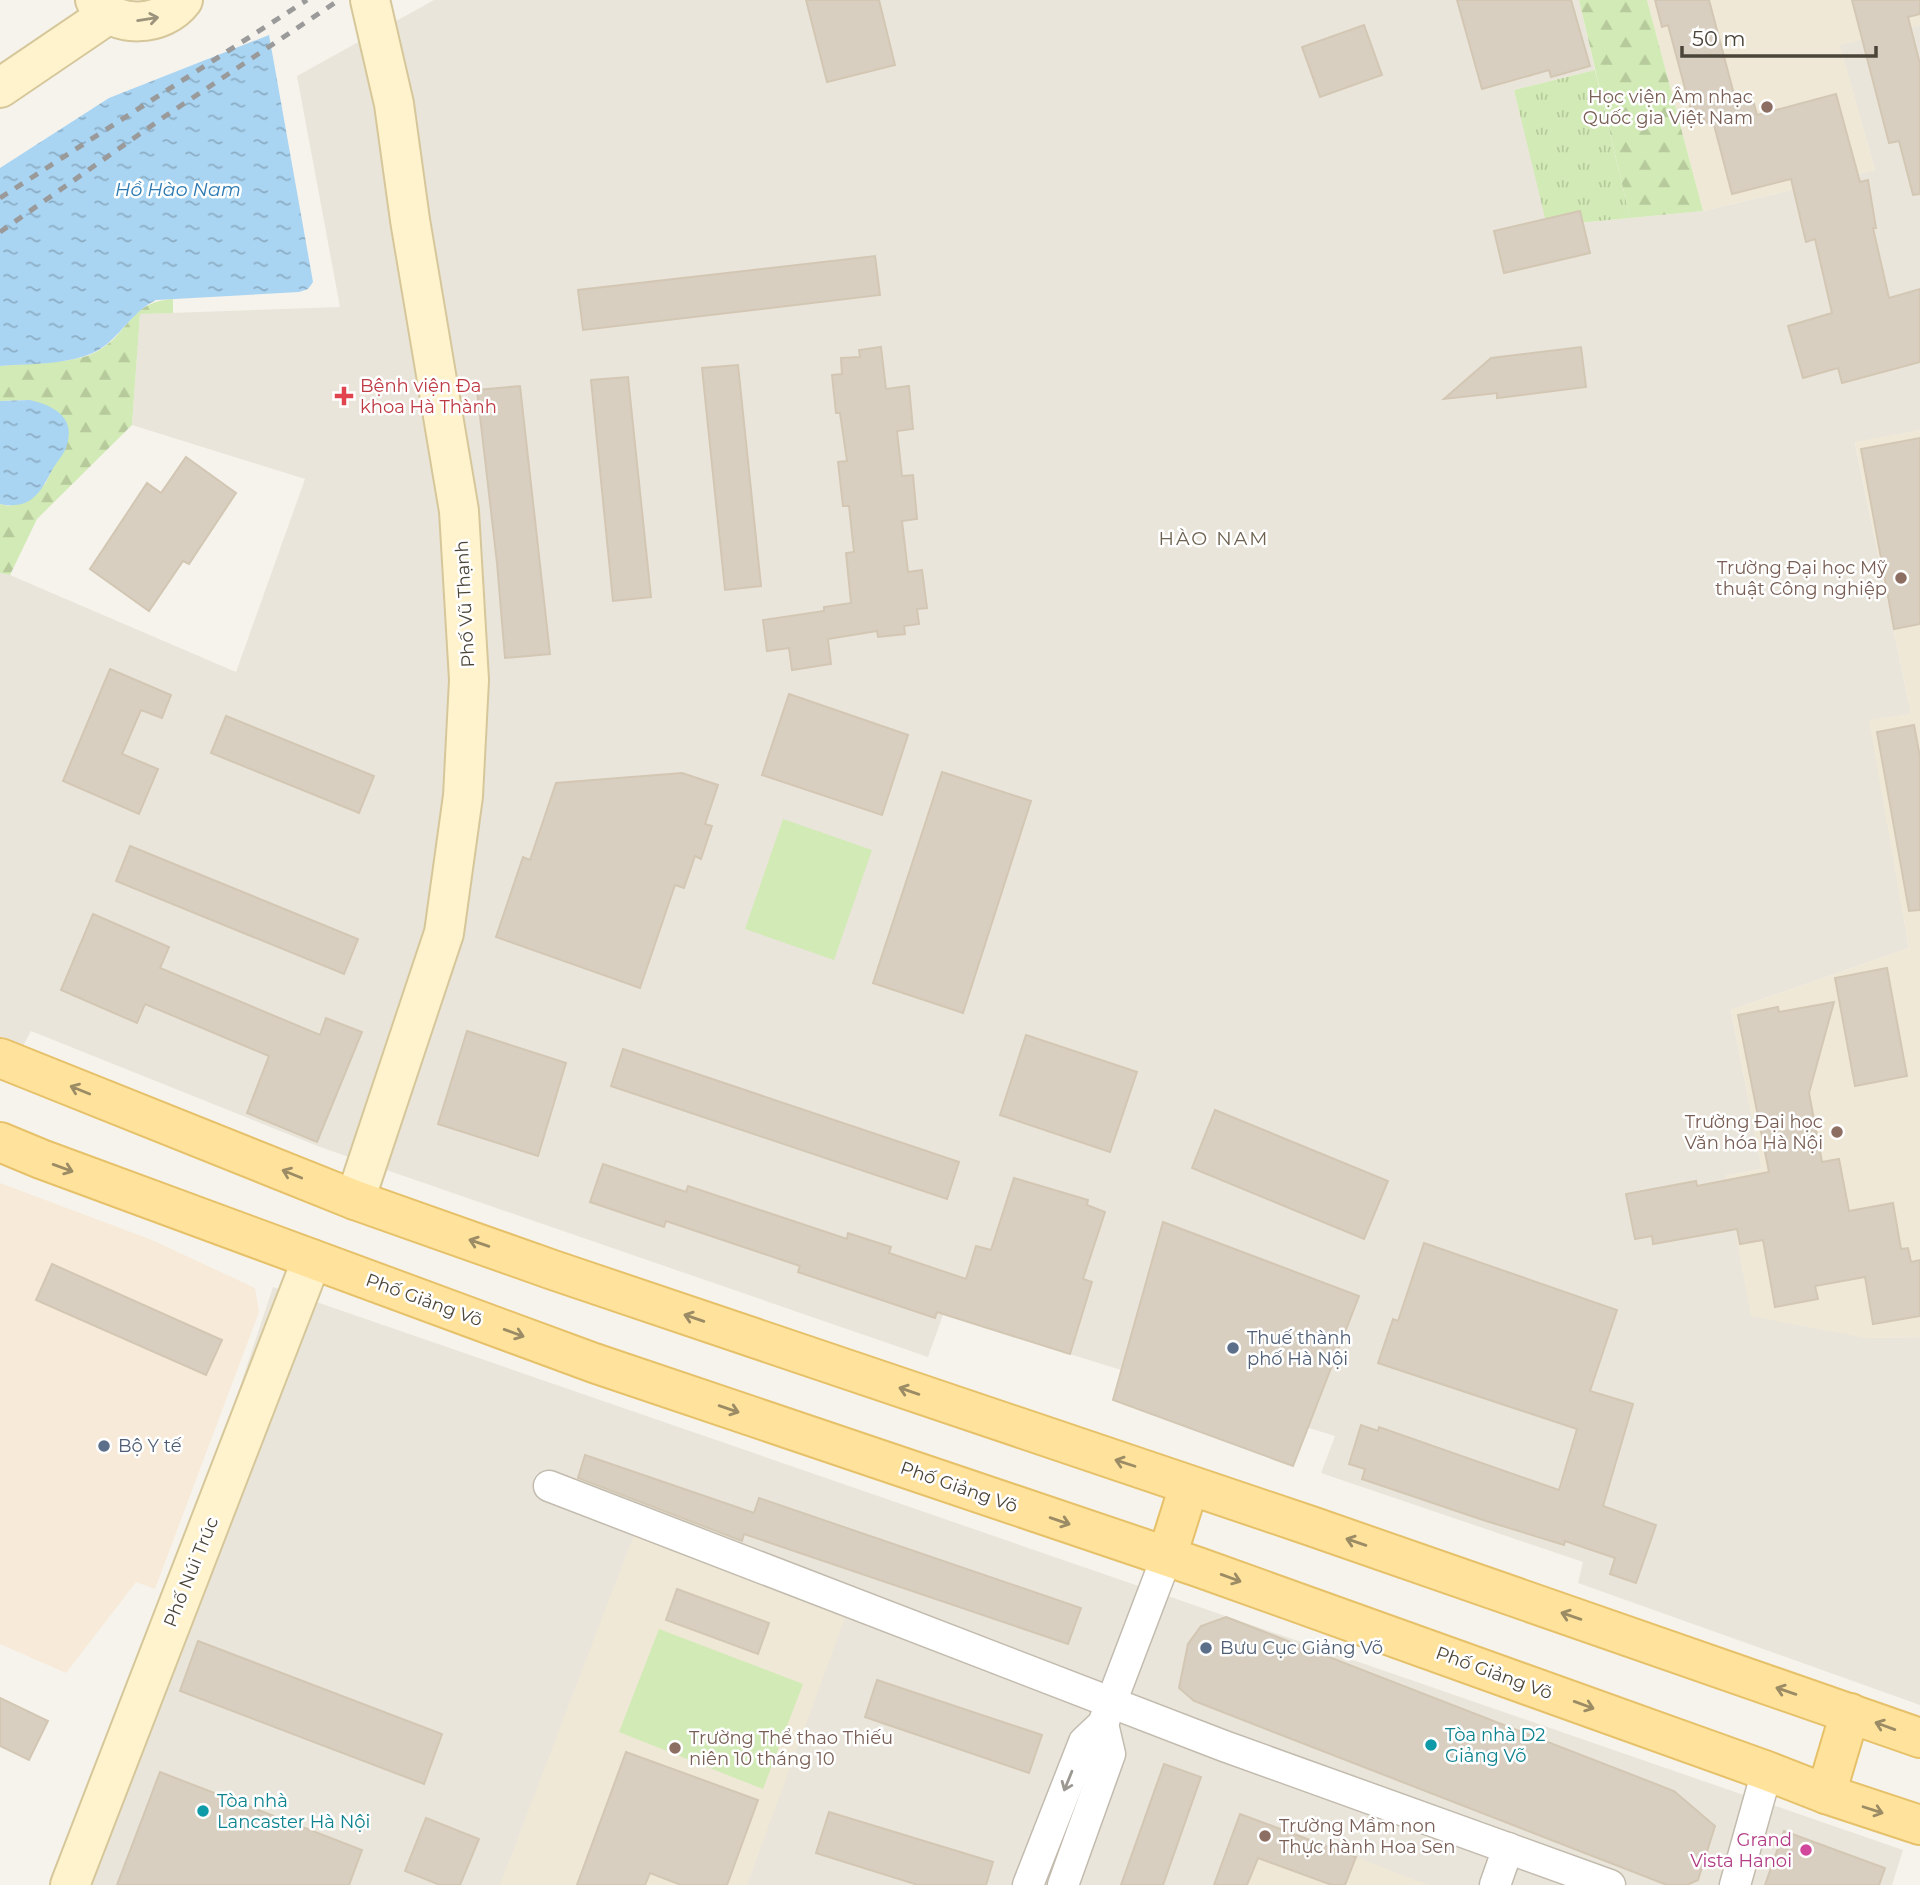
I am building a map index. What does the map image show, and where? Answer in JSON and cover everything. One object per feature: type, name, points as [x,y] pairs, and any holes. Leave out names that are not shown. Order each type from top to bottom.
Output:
[{"type":"main road","points":[[0,1058],[355,1200],[553,1270],[1311,1526],[1920,1738]]},
{"type":"main road","name":"Phố Giảng Võ","points":[[0,1142],[41,1160],[594,1363],[1167,1556],[1826,1794],[1920,1825]]},
{"type":"main road","points":[[1167,1556],[1189,1486]]},
{"type":"main road","points":[[1826,1794],[1850,1713]]},
{"type":"street","points":[[0,88],[102,7],[126,21],[156,19],[175,9],[183,0]]},
{"type":"street","name":"Phố Vũ Thạnh","points":[[355,1200],[444,933],[463,796],[469,680],[459,511],[410,220],[394,104],[370,0]]},
{"type":"street","name":"Phố Núi Trúc","points":[[70,1885],[312,1259]]},
{"type":"street","points":[[549,1486],[1107,1714],[1611,1885]]},
{"type":"street","points":[[1028,1885],[1084,1742],[1107,1714],[1167,1556]]},
{"type":"street","points":[[1063,1885],[1110,1754],[1107,1714]]},
{"type":"street","points":[[1735,1885],[1767,1771]]},
{"type":"street","points":[[1495,1885],[1508,1848]]},
{"type":"shaded area","points":[[434,0],[1579,0],[1595,70],[1514,90],[1548,226],[1703,211],[1875,170],[1839,44],[1920,25],[1920,430],[1855,443],[1911,714],[1870,721],[1909,948],[1731,1010],[1762,1169],[1725,1176],[1866,1338],[1920,1337],[1920,1705],[1578,1583],[1583,1562],[1321,1473],[1335,1436],[943,1315],[928,1357],[320,1147],[31,1031],[21,1050],[0,1040],[0,573],[236,672],[305,479],[132,425],[140,314],[340,307],[297,76]]},
{"type":"shaded area","name":"Học viện Âm nhạc Quốc gia Việt Nam","points":[[1647,0],[1920,0],[1920,25],[1840,45],[1875,170],[1703,211]]},
{"type":"shaded area","name":"Trường Đại học Văn hóa Hà Nội","points":[[1920,430],[1920,1337],[1866,1338],[1751,1316],[1725,1176],[1762,1169],[1731,1010],[1909,948],[1869,720],[1911,714],[1855,442]]},
{"type":"shaded area","name":"Bộ Y tế","points":[[0,1183],[152,1240],[255,1288],[259,1312],[155,1589],[136,1582],[66,1673],[0,1644]]},
{"type":"shaded area","points":[[273,1287],[1903,1850],[1892,1885],[75,1885]]},
{"type":"shaded area","name":"Trường Thể thao Thiếu niên 10 tháng 10","points":[[635,1532],[847,1612],[747,1885],[500,1885]]},
{"type":"shaded area","name":"Trường Mầm non Thực hành Hoa Sen","points":[[1240,1814],[1356,1857],[1428,1885],[1214,1885]]},
{"type":"green space","points":[[1579,0],[1647,0],[1703,211],[1630,218]]},
{"type":"green space","points":[[1595,70],[1630,218],[1547,226],[1514,90]]},
{"type":"green space","points":[[173,299],[173,313],[140,314],[132,425],[37,519],[10,575],[0,573],[0,504],[9,506],[45,484],[52,470],[30,400],[0,401],[0,366],[63,361],[87,356],[107,345],[147,306]]},
{"type":"green space","points":[[783,819],[872,850],[834,960],[745,929]]},
{"type":"green space","points":[[659,1629],[803,1684],[763,1789],[619,1732]]},
{"type":"water","name":"Hồ Hào Nam","points":[[269,35],[313,282],[308,289],[299,292],[156,300],[142,309],[107,344],[96,351],[70,360],[0,366],[0,168],[109,98]]},
{"type":"water","points":[[30,400],[48,406],[61,415],[69,429],[69,438],[66,448],[35,496],[21,504],[0,504],[0,401]]},
{"type":"building","points":[[806,0],[879,0],[895,65],[827,82]]},
{"type":"building","points":[[1457,0],[1571,0],[1590,66],[1551,77],[1549,70],[1482,89]]},
{"type":"building","points":[[1655,0],[1709,0],[1735,98],[1751,93],[1757,115],[1836,94],[1860,182],[1868,180],[1876,228],[1873,228],[1889,298],[1920,289],[1920,362],[1842,383],[1838,368],[1803,378],[1788,326],[1832,313],[1815,239],[1806,242],[1791,179],[1732,194],[1713,121],[1705,123],[1703,115],[1693,118],[1668,25],[1662,27]]},
{"type":"building","points":[[1852,0],[1920,0],[1920,14],[1908,17],[1920,64],[1920,194],[1913,195],[1899,141],[1889,143]]},
{"type":"building","points":[[1364,25],[1382,75],[1320,97],[1302,47]]},
{"type":"building","points":[[1580,211],[1590,253],[1504,273],[1494,231]]},
{"type":"building","points":[[875,256],[880,295],[583,330],[578,290]]},
{"type":"building","points":[[881,347],[886,389],[909,386],[913,429],[897,431],[902,476],[913,475],[917,519],[902,521],[908,572],[922,570],[927,608],[917,609],[919,624],[904,626],[905,634],[878,637],[877,631],[828,639],[831,664],[792,670],[789,648],[767,651],[763,620],[824,611],[824,607],[851,603],[846,553],[854,552],[849,506],[843,506],[838,462],[847,461],[840,413],[836,413],[832,375],[842,374],[841,358],[860,357],[859,350]]},
{"type":"building","points":[[1581,347],[1586,387],[1497,398],[1497,393],[1444,399],[1491,358]]},
{"type":"building","points":[[738,365],[761,586],[725,590],[702,368]]},
{"type":"building","points":[[628,377],[651,597],[613,601],[591,380]]},
{"type":"building","points":[[520,386],[550,654],[505,658],[477,390]]},
{"type":"building","points":[[1920,438],[1920,624],[1894,629],[1861,449]]},
{"type":"building","points":[[186,457],[236,493],[189,564],[183,561],[149,611],[90,569],[147,483],[161,493]]},
{"type":"building","points":[[110,669],[171,695],[162,718],[141,710],[122,754],[158,769],[139,814],[63,781]]},
{"type":"building","points":[[789,694],[908,735],[882,815],[762,775]]},
{"type":"building","points":[[226,716],[374,776],[359,813],[211,753]]},
{"type":"building","points":[[1914,725],[1920,757],[1920,910],[1909,911],[1877,732]]},
{"type":"building","points":[[942,772],[1031,801],[963,1013],[873,983]]},
{"type":"building","points":[[682,773],[718,785],[705,824],[712,826],[701,859],[695,856],[684,888],[675,885],[640,988],[496,937],[523,857],[530,860],[556,783]]},
{"type":"building","points":[[130,846],[358,939],[344,974],[116,881]]},
{"type":"building","points":[[93,914],[169,947],[160,968],[320,1035],[326,1018],[362,1032],[317,1142],[247,1113],[269,1056],[145,1004],[137,1023],[61,990]]},
{"type":"building","points":[[1887,968],[1907,1076],[1855,1086],[1835,978]]},
{"type":"building","points":[[1834,1002],[1809,1093],[1822,1162],[1839,1159],[1849,1211],[1893,1203],[1901,1249],[1908,1248],[1911,1262],[1920,1260],[1920,1316],[1873,1324],[1865,1277],[1815,1286],[1818,1299],[1775,1307],[1763,1240],[1740,1244],[1737,1229],[1653,1244],[1652,1236],[1635,1239],[1626,1194],[1696,1181],[1697,1186],[1769,1172],[1738,1015],[1778,1007],[1779,1012]]},
{"type":"building","points":[[467,1031],[566,1063],[538,1156],[438,1124]]},
{"type":"building","points":[[1026,1035],[1137,1072],[1110,1152],[1000,1115]]},
{"type":"building","points":[[623,1049],[959,1162],[947,1199],[611,1086]]},
{"type":"building","points":[[1215,1110],[1388,1181],[1364,1239],[1192,1168]]},
{"type":"building","points":[[603,1164],[686,1192],[688,1186],[847,1239],[848,1233],[891,1247],[889,1253],[966,1279],[976,1246],[991,1250],[1014,1178],[1088,1200],[1087,1205],[1105,1212],[1083,1279],[1092,1282],[1070,1354],[937,1312],[935,1318],[798,1272],[800,1266],[666,1221],[664,1227],[590,1202]]},
{"type":"building","name":"Thuế thành phố Hà Nội","points":[[1163,1222],[1359,1296],[1293,1466],[1113,1400]]},
{"type":"building","points":[[1424,1243],[1617,1310],[1590,1391],[1633,1404],[1603,1506],[1656,1525],[1636,1583],[1610,1574],[1615,1558],[1565,1541],[1564,1545],[1486,1521],[1362,1479],[1365,1469],[1349,1464],[1361,1425],[1378,1431],[1379,1427],[1559,1490],[1577,1429],[1378,1363],[1393,1319],[1398,1321]]},
{"type":"building","points":[[52,1264],[222,1340],[206,1375],[36,1300]]},
{"type":"building","points":[[585,1455],[754,1513],[759,1498],[1081,1608],[1068,1644],[744,1534],[742,1541],[578,1478]]},
{"type":"building","points":[[677,1589],[769,1623],[758,1654],[666,1620]]},
{"type":"building","name":"Tòa nhà D2 Giảng Võ","points":[[1226,1617],[1674,1791],[1715,1826],[1698,1880],[1687,1885],[1667,1885],[1194,1701],[1179,1688],[1188,1644],[1201,1626]]},
{"type":"building","points":[[198,1641],[442,1734],[424,1784],[180,1691]]},
{"type":"building","points":[[877,1680],[1042,1735],[1029,1773],[865,1717]]},
{"type":"building","points":[[0,1698],[48,1721],[29,1760],[0,1746]]},
{"type":"building","points":[[626,1752],[758,1800],[727,1885],[681,1885],[650,1873],[645,1885],[577,1885]]},
{"type":"building","points":[[1164,1764],[1201,1777],[1163,1885],[1121,1885]]},
{"type":"building","name":"Tòa nhà Lancaster Hà Nội","points":[[160,1772],[362,1850],[349,1885],[117,1885]]},
{"type":"building","points":[[829,1812],[993,1862],[986,1885],[918,1885],[816,1853]]},
{"type":"building","name":"Trường Mầm non Thực hành Hoa Sen","points":[[1240,1814],[1356,1857],[1345,1885],[1332,1885],[1258,1858],[1247,1885],[1214,1885]]},
{"type":"building","points":[[426,1818],[479,1839],[460,1885],[440,1885],[405,1871]]},
{"type":"building","name":"Grand Vista Hanoi","points":[[1784,1831],[1885,1868],[1879,1885],[1765,1885]]},
{"type":"railway","points":[[0,198],[307,0]]},
{"type":"railway","points":[[0,232],[164,117],[339,0]]},
{"type":"place","name":"Học viện Âm nhạc Quốc gia Việt Nam","points":[[1767,107]]},
{"type":"place","name":"Bệnh viện Đa khoa Hà Thành","points":[[344,396]]},
{"type":"place","name":"Trường Đại học Mỹ thuật Công nghiệp","points":[[1901,578]]},
{"type":"place","name":"Trường Đại học Văn hóa Hà Nội","points":[[1837,1132]]},
{"type":"place","name":"Thuế thành phố Hà Nội","points":[[1233,1348]]},
{"type":"place","name":"Bộ Y tế","points":[[104,1446]]},
{"type":"place","name":"Bưu Cục Giảng Võ","points":[[1206,1648]]},
{"type":"place","name":"Tòa nhà D2 Giảng Võ","points":[[1431,1745]]},
{"type":"place","name":"Trường Thể thao Thiếu niên 10 tháng 10","points":[[675,1748]]},
{"type":"place","name":"Tòa nhà Lancaster Hà Nội","points":[[203,1811]]},
{"type":"place","name":"Trường Mầm non Thực hành Hoa Sen","points":[[1265,1836]]},
{"type":"place","name":"Grand Vista Hanoi","points":[[1806,1850]]},
{"type":"district","name":"HÀO NAM","points":[[1214,538]]}]
